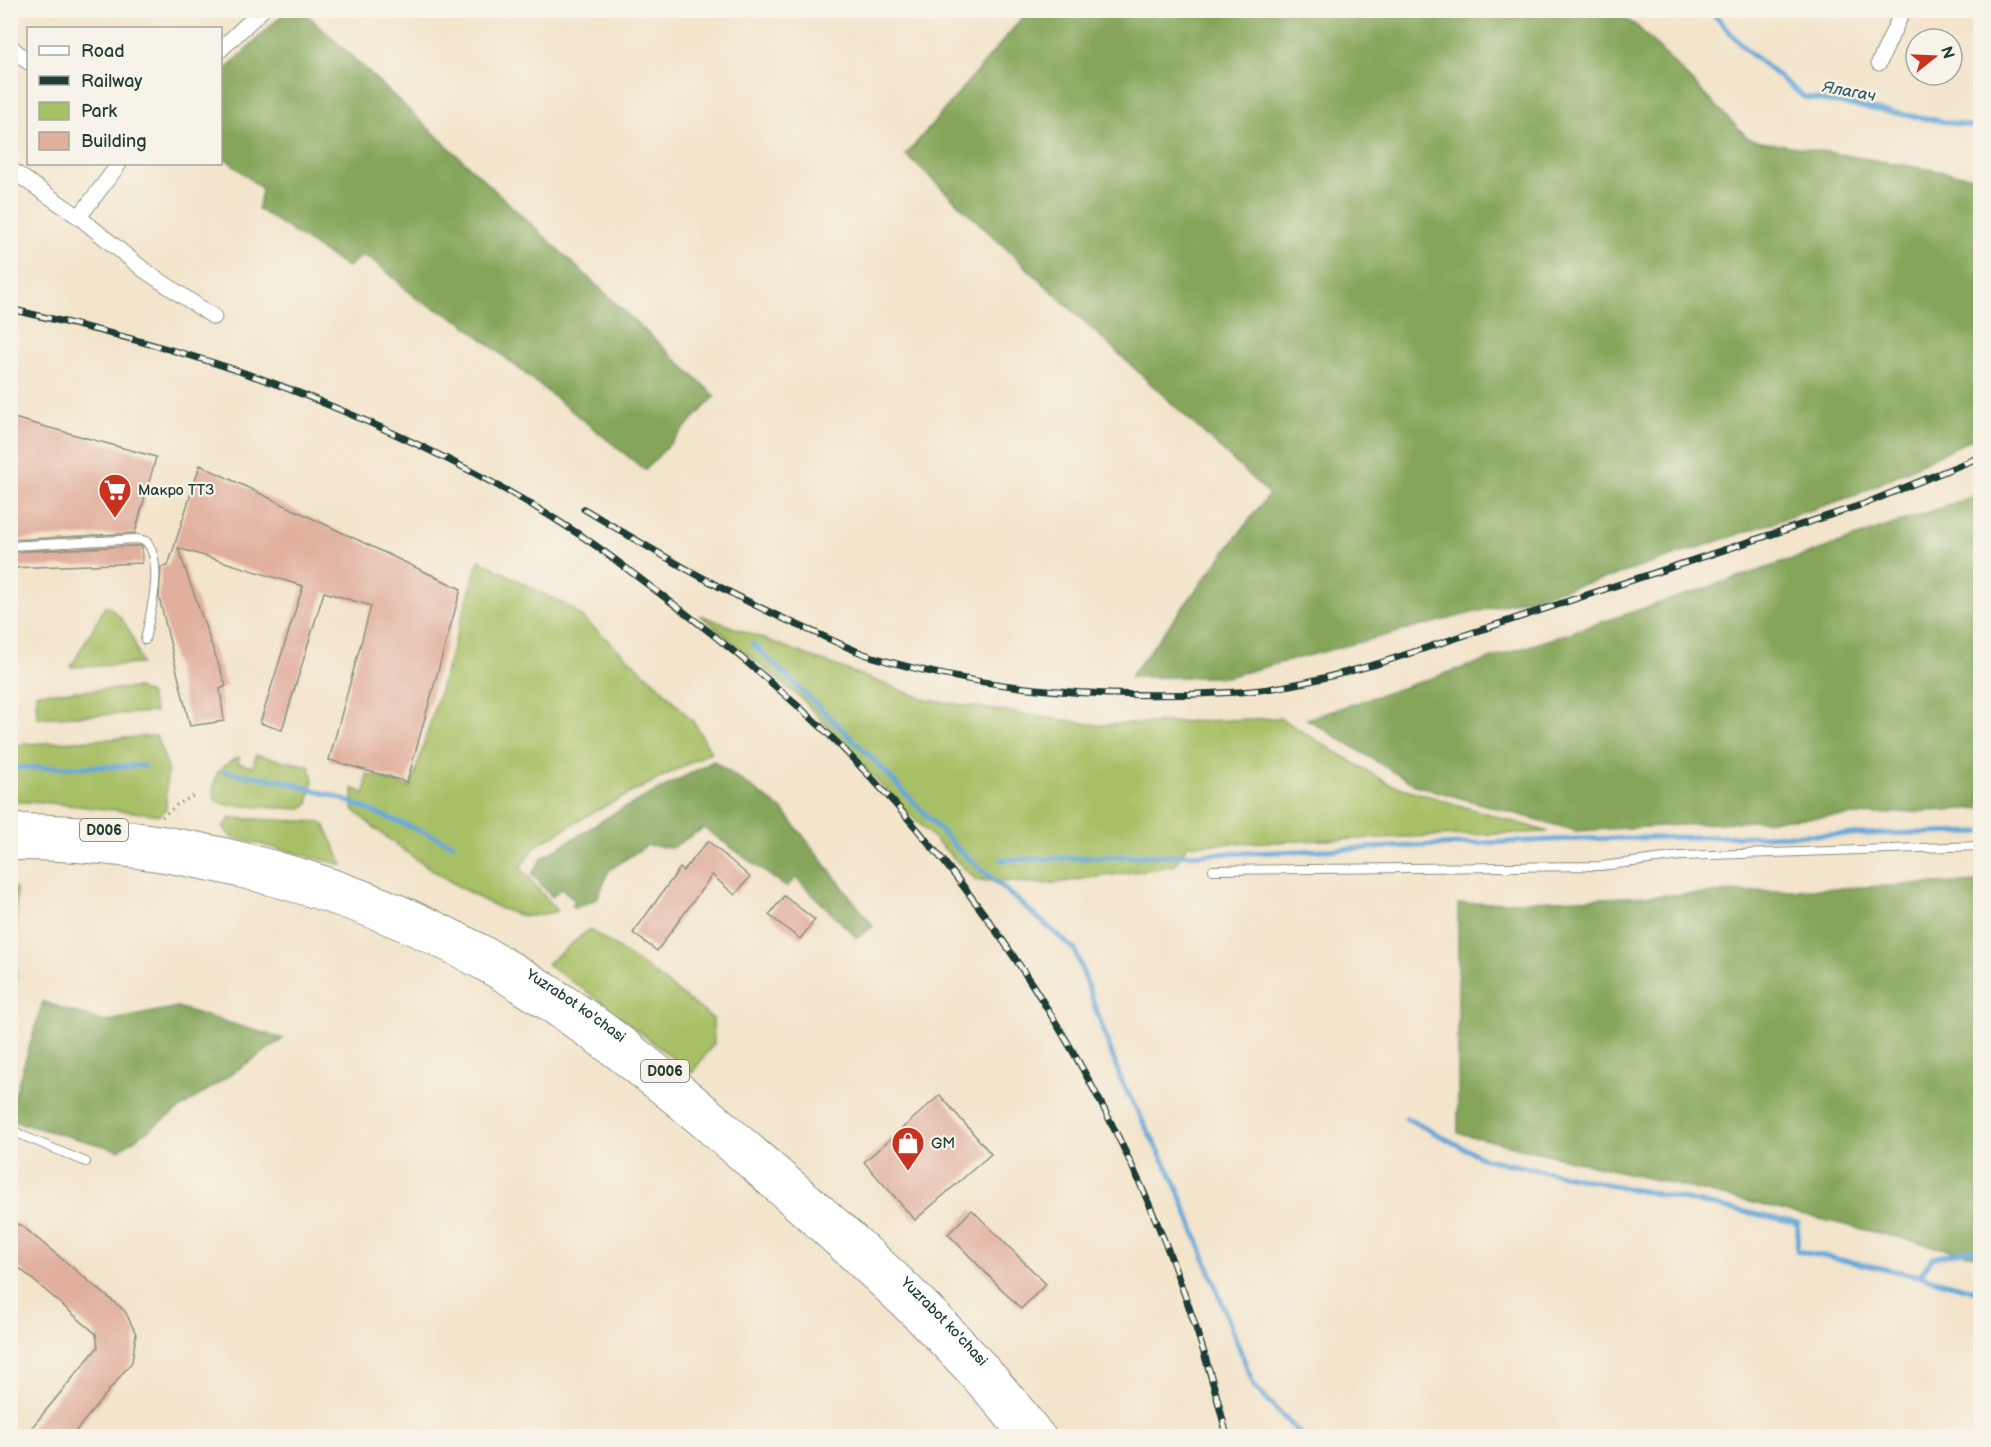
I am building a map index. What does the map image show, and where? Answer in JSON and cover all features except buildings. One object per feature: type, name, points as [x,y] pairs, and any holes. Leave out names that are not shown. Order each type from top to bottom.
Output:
[{"type":"main road","name":"Yuzrabot ko'chasi","points":[[10,826],[99,829],[193,853],[304,872],[420,915],[502,957],[597,1018],[709,1108],[915,1289],[972,1347],[1044,1437]]},
{"type":"main road","name":"Yuzrabot ko'chasi","points":[[10,848],[193,853],[389,925],[482,968],[570,1024],[686,1113],[870,1276],[966,1370],[1021,1437]]},
{"type":"street","points":[[222,48],[262,10]]},
{"type":"street","points":[[1880,63],[1903,10]]},
{"type":"street","points":[[10,46],[27,61]]},
{"type":"street","points":[[79,217],[118,165]]},
{"type":"street","points":[[10,169],[79,217],[144,270],[214,316]]},
{"type":"lane","points":[[10,546],[136,539],[146,541],[153,555],[155,581],[145,640]]},
{"type":"lane","points":[[1213,870],[1601,866],[1681,856],[1980,846]]},
{"type":"lane","points":[[10,1127],[21,1136],[86,1162]]},
{"type":"green space","points":[[286,11],[303,11],[715,396],[645,470],[460,321],[417,299],[385,270],[363,255],[347,267],[258,209],[262,189],[222,156],[222,73]]},
{"type":"green space","points":[[1028,11],[1501,11],[1510,20],[1520,11],[1612,11],[1637,26],[1749,139],[1980,178],[1980,435],[1856,495],[1614,576],[1226,677],[1130,677],[1269,494],[906,155]]},
{"type":"green space","points":[[1980,494],[1980,808],[1576,831],[1415,785],[1307,719],[1791,560]]},
{"type":"green space","points":[[479,560],[573,609],[658,685],[695,724],[711,752],[590,814],[537,845],[520,867],[557,911],[525,916],[485,901],[435,871],[387,838],[353,809],[353,788],[365,794],[367,774],[411,787]]},
{"type":"green space","points":[[106,605],[120,617],[130,631],[141,664],[71,667]]},
{"type":"green space","points":[[700,615],[927,700],[1097,725],[1280,718],[1389,784],[1548,832],[1187,845],[1174,866],[1047,884],[976,880],[891,796],[805,702]]},
{"type":"green space","points":[[138,688],[149,694],[155,712],[37,718],[36,693]]},
{"type":"green space","points":[[156,736],[167,765],[166,809],[160,815],[41,802],[11,802],[11,745]]},
{"type":"green space","points":[[256,755],[309,766],[313,779],[308,804],[300,809],[228,805],[215,800],[215,778],[221,769],[239,757],[238,763],[253,767]]},
{"type":"green space","points":[[714,761],[783,810],[873,926],[857,938],[796,878],[786,887],[704,828],[671,848],[647,845],[609,870],[597,899],[575,908],[572,906],[575,901],[562,888],[552,897],[532,874],[542,858],[613,814]]},
{"type":"green space","points":[[231,818],[320,822],[325,826],[343,865],[231,837],[223,826]]},
{"type":"green space","points":[[1980,882],[1980,1257],[1458,1133],[1458,904]]},
{"type":"green space","points":[[11,888],[16,888],[16,985],[11,995]]},
{"type":"green space","points":[[590,929],[648,969],[713,1019],[714,1043],[692,1073],[600,1001],[547,964]]},
{"type":"green space","points":[[43,1002],[105,1022],[177,1007],[283,1039],[119,1150],[11,1121],[11,1107]]},
{"type":"waterway","name":"Ялагач","points":[[1710,10],[1746,50],[1804,97],[1980,128]]},
{"type":"waterway","points":[[753,644],[873,759],[960,851],[1075,950],[1121,1080],[1176,1184],[1254,1386],[1302,1436]]},
{"type":"waterway","points":[[10,768],[144,766]]},
{"type":"waterway","points":[[225,772],[278,780],[337,797],[453,844]]},
{"type":"waterway","points":[[1001,860],[1277,852],[1577,839],[1980,832]]},
{"type":"waterway","points":[[1406,1118],[1485,1159],[1798,1223],[1797,1251],[1920,1276],[1980,1292]]},
{"type":"waterway","points":[[1920,1276],[1932,1258],[1968,1250],[1980,1253]]},
{"type":"railway","points":[[10,309],[126,337],[240,371],[348,413],[484,478],[549,515],[598,547],[716,637],[821,727],[893,801],[959,881],[1019,965],[1074,1053],[1122,1145],[1164,1240],[1199,1337],[1227,1436]]},
{"type":"railway","points":[[584,509],[727,591],[786,620],[870,656],[960,678],[1006,685],[1100,694],[1193,694],[1274,688],[1377,664],[1864,504],[1980,457]]},
{"type":"place","name":"Макро ТТЗ","points":[[115,519]]},
{"type":"place","name":"GM","points":[[908,1172]]}]
